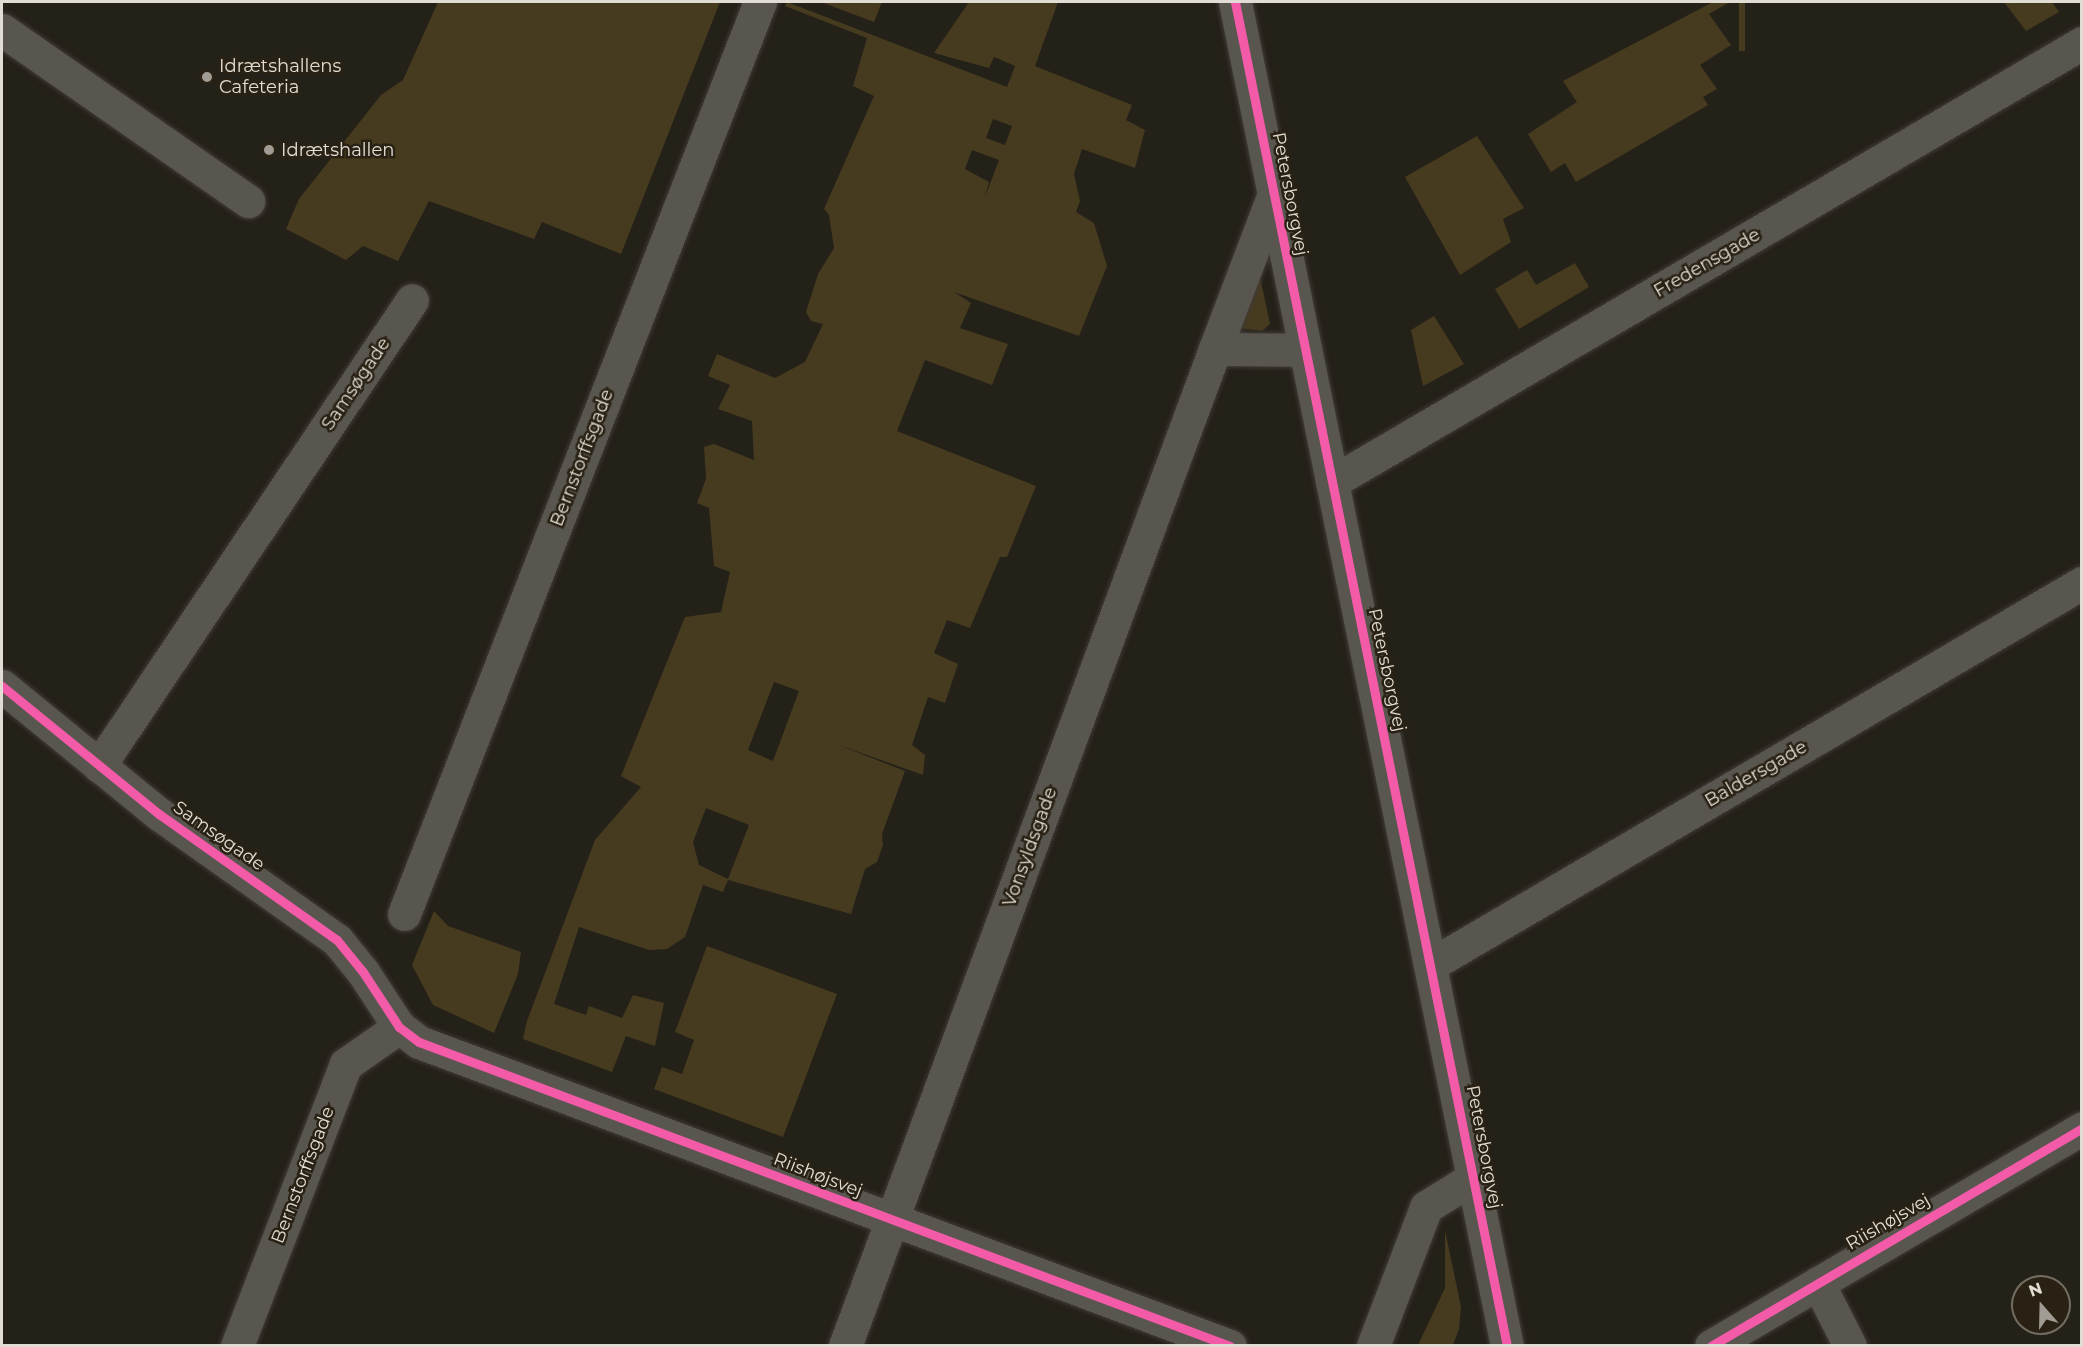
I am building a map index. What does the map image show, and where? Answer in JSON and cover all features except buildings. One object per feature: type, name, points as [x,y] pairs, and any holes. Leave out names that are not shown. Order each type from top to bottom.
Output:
[{"type":"street","name":"Bernstorffsgade","points":[[404,914],[760,2]]},
{"type":"street","name":"Petersborgvej","points":[[1235,2],[1507,1346]]},
{"type":"street","points":[[2,30],[248,201]]},
{"type":"street","name":"Fredensgade","points":[[1332,482],[2082,43]]},
{"type":"street","name":"Vonsyldsgade","points":[[845,1346],[1273,196]]},
{"type":"street","name":"Samsøgade","points":[[99,766],[412,300]]},
{"type":"street","points":[[1215,349],[1305,350]]},
{"type":"street","name":"Baldersgade","points":[[1430,965],[2082,583]]},
{"type":"street","name":"Samsøgade","points":[[2,686],[99,766],[337,940],[363,972],[399,1028]]},
{"type":"street","name":"Bernstorffsgade","points":[[237,1346],[346,1064],[399,1028]]},
{"type":"street","name":"Riishøjsvej","points":[[399,1028],[419,1042],[891,1221],[1230,1346]]},
{"type":"street","name":"Riishøjsvej","points":[[1711,1346],[2082,1128]]},
{"type":"street","points":[[1373,1346],[1426,1207],[1473,1178]]},
{"type":"street","points":[[1818,1283],[1850,1346]]},
{"type":"shaded area","points":[[438,2],[720,2],[621,254],[542,222],[534,239],[429,201],[398,261],[363,246],[346,260],[286,229],[299,199],[381,95],[403,80]]},
{"type":"shaded area","points":[[787,2],[1007,87],[1015,66],[994,57],[989,68],[934,53],[969,2],[1058,2],[1035,66],[1132,105],[1126,120],[1145,130],[1135,168],[1082,149],[1074,174],[1080,201],[1076,212],[1094,223],[1107,266],[1079,336],[954,292],[971,303],[960,328],[1008,344],[992,385],[925,360],[897,431],[1036,486],[1007,557],[1000,557],[970,628],[947,620],[934,653],[958,664],[945,703],[928,697],[912,745],[925,755],[923,775],[836,744],[905,771],[882,834],[883,845],[877,862],[865,869],[851,914],[728,880],[723,892],[703,885],[685,937],[667,949],[649,950],[579,927],[554,1004],[586,1015],[589,1006],[622,1018],[633,995],[664,1003],[655,1046],[626,1036],[612,1072],[523,1039],[527,1021],[595,840],[641,787],[621,776],[685,617],[721,612],[730,572],[714,566],[709,508],[697,503],[706,479],[704,447],[714,444],[754,460],[752,421],[718,409],[730,385],[708,376],[717,354],[775,378],[805,362],[823,324],[811,321],[806,312],[818,274],[834,248],[829,215],[824,209],[874,96],[853,86],[867,38],[785,6]],"holes":[[[993,119],[1012,126],[1005,145],[986,138]],[[972,150],[999,160],[985,197],[989,182],[965,169]],[[774,682],[799,691],[773,761],[748,750]],[[706,808],[749,825],[728,879],[699,865],[693,842]]]},
{"type":"shaded area","points":[[821,2],[882,2],[874,22]]},
{"type":"shaded area","points":[[1713,2],[1730,2],[1709,14],[1731,45],[1700,65],[1717,89],[1703,97],[1708,105],[1576,182],[1565,163],[1551,172],[1528,134],[1577,102],[1563,81]]},
{"type":"shaded area","points":[[1739,2],[1745,2],[1745,51],[1739,51]]},
{"type":"shaded area","points":[[2004,2],[2052,2],[2059,12],[2026,31]]},
{"type":"shaded area","points":[[1477,136],[1524,208],[1503,219],[1511,242],[1460,275],[1405,177]]},
{"type":"shaded area","points":[[1575,263],[1589,287],[1519,329],[1495,289],[1527,270],[1536,285]]},
{"type":"shaded area","points":[[1259,272],[1270,324],[1262,331],[1238,328]]},
{"type":"shaded area","points":[[1434,316],[1464,364],[1423,386],[1411,330]]},
{"type":"shaded area","points":[[434,911],[448,926],[521,952],[518,974],[494,1033],[433,1005],[412,965]]},
{"type":"shaded area","points":[[707,946],[837,994],[783,1137],[654,1089],[662,1067],[682,1074],[694,1040],[675,1032]]},
{"type":"shaded area","points":[[1445,1230],[1461,1307],[1459,1329],[1453,1345],[1418,1345],[1445,1288]]},
{"type":"cycle path","points":[[1235,2],[1507,1346]]},
{"type":"cycle path","points":[[2,686],[159,814],[337,940],[363,972],[399,1027],[419,1042],[1230,1346]]},
{"type":"cycle path","points":[[1711,1346],[2082,1128]]},
{"type":"place","name":"Idrætshallens Cafeteria","points":[[207,77]]},
{"type":"place","name":"Idrætshallen","points":[[269,150]]}]
